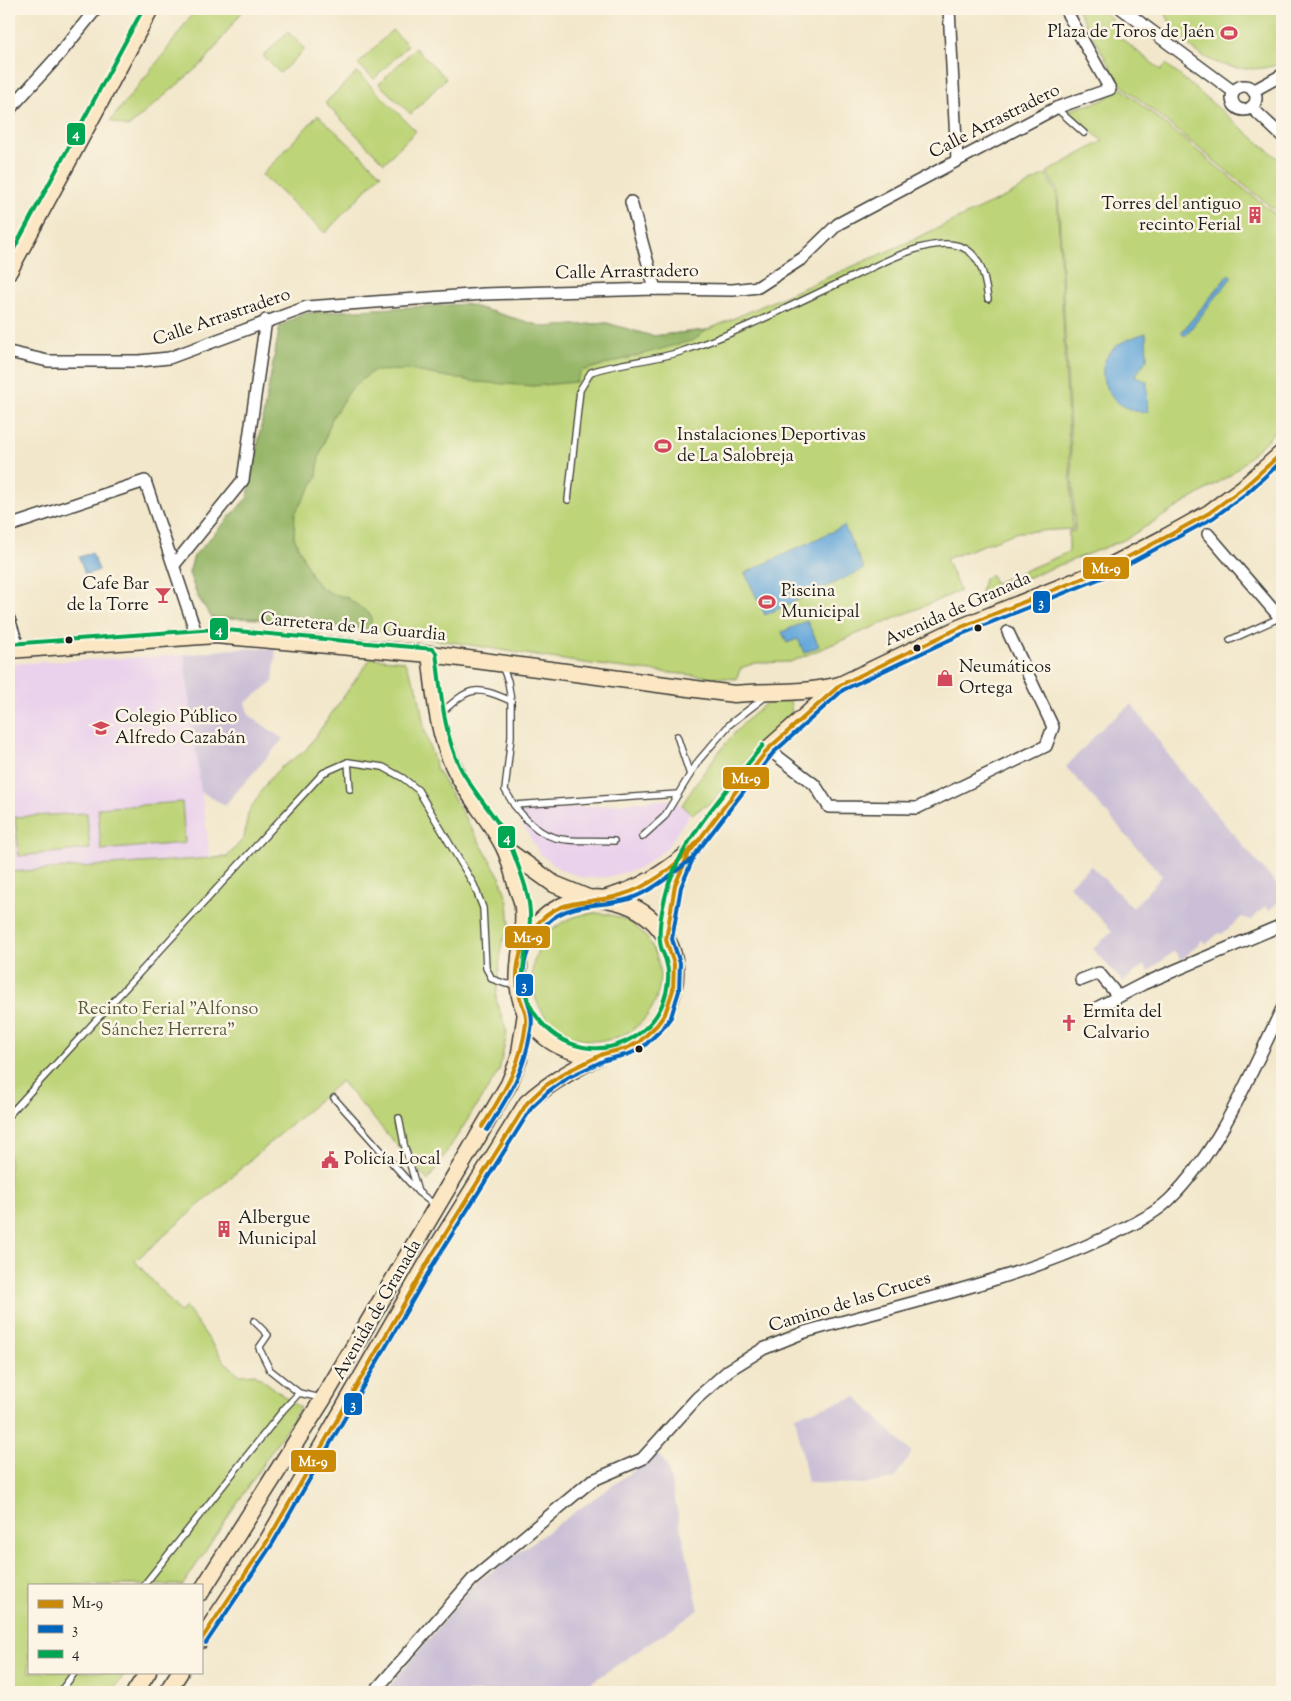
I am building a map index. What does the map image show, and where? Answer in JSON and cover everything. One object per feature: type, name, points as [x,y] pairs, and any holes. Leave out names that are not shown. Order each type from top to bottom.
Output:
[{"type":"main road","points":[[9,271],[150,9]]},
{"type":"main road","name":"Avenida de Granada","points":[[666,940],[675,885],[689,853],[768,749],[840,686],[959,628],[1102,571],[1209,513],[1243,488],[1282,453]]},
{"type":"main road","name":"Carretera de La Guardia","points":[[14,649],[215,635],[430,654],[734,694],[772,691],[814,692],[840,686]]},
{"type":"main road","points":[[430,654],[437,716],[443,742],[455,770],[505,849],[523,907],[517,984],[526,1013],[540,1031],[558,1045],[580,1053],[603,1054],[621,1050],[639,1042],[653,1029],[664,1014],[673,990],[674,977],[671,952],[666,940],[642,912],[619,901],[607,898],[574,900],[550,912],[531,931],[520,955]]},
{"type":"main road","points":[[505,849],[554,884],[588,898]]},
{"type":"main road","name":"Avenida de Granada","points":[[607,898],[629,892],[652,881],[689,853]]},
{"type":"main road","name":"Avenida de Granada","points":[[202,1590],[323,1399],[509,1084],[519,1059],[526,1013]]},
{"type":"main road","name":"Avenida de Granada","points":[[202,1639],[268,1540],[429,1260],[527,1103],[545,1086],[566,1072],[603,1054]]},
{"type":"main road","points":[[135,1692],[147,1674]]},
{"type":"main road","points":[[166,1692],[179,1674]]},
{"type":"street","points":[[9,110],[58,56],[96,9]]},
{"type":"street","points":[[949,9],[957,160]]},
{"type":"street","name":"Calle Arrastradero","points":[[9,352],[48,361],[139,361],[169,358],[266,320],[307,307],[484,294],[655,289],[733,290],[758,287],[803,258],[838,224],[1056,108],[1110,89],[1066,9]]},
{"type":"street","points":[[1122,9],[1234,92]]},
{"type":"street","points":[[1253,91],[1282,75]]},
{"type":"street","points":[[1243,86],[1253,91],[1256,98],[1252,107],[1245,110],[1238,108],[1232,99],[1234,92],[1243,86]]},
{"type":"street","points":[[1252,107],[1282,136]]},
{"type":"street","points":[[631,202],[655,289]]},
{"type":"street","points":[[174,565],[243,480],[266,320]]},
{"type":"street","points":[[9,526],[145,481],[197,636]]},
{"type":"street","points":[[1208,534],[1281,619]]},
{"type":"street","points":[[9,619],[14,649]]},
{"type":"street","points":[[768,749],[815,786],[829,808],[917,808],[1046,746],[1052,727],[1008,632]]},
{"type":"street","points":[[1091,1011],[1143,984],[1282,925]]},
{"type":"street","points":[[1081,980],[1099,973],[1118,996]]},
{"type":"street","name":"Camino de las Cruces","points":[[374,1692],[472,1580],[591,1481],[642,1459],[697,1398],[729,1370],[763,1349],[805,1332],[1066,1255],[1145,1217],[1168,1200],[1199,1164],[1222,1126],[1282,1009]]},
{"type":"lane","points":[[1056,108],[1084,133]]},
{"type":"lane","points":[[568,500],[580,390],[591,372],[679,352],[747,326],[888,260],[930,245],[955,245],[974,254],[985,277],[988,299]]},
{"type":"lane","points":[[1230,640],[1281,619]]},
{"type":"lane","points":[[501,664],[508,681],[511,700],[511,737],[505,790],[514,805],[529,825],[552,839],[614,841]]},
{"type":"lane","points":[[437,716],[454,700],[470,690],[485,691],[511,700]]},
{"type":"lane","points":[[642,837],[664,817],[698,760],[730,724],[772,691]]},
{"type":"lane","points":[[678,736],[690,775]]},
{"type":"lane","points":[[348,762],[350,789]]},
{"type":"lane","points":[[9,1115],[323,774],[348,762],[383,767],[403,778],[418,790],[474,885],[483,908],[486,968],[492,980],[506,984],[517,984]]},
{"type":"lane","points":[[514,805],[678,794]]},
{"type":"lane","points":[[334,1098],[418,1192],[436,1206]]},
{"type":"lane","points":[[399,1118],[404,1144],[418,1192]]},
{"type":"lane","points":[[254,1321],[268,1335],[259,1348],[270,1370],[299,1393],[323,1399]]},
{"type":"lane","points":[[145,1584],[284,1408],[299,1393]]},
{"type":"lane","points":[[60,1692],[74,1674]]},
{"type":"shaded area","points":[[276,648],[273,682],[245,703],[249,715],[283,739],[225,805],[201,792],[184,655],[232,649]]},
{"type":"shaded area","name":"Colegio Público Alfredo Cazabán","points":[[184,655],[210,858],[9,872],[9,664]]},
{"type":"shaded area","points":[[1132,704],[1186,779],[1282,891],[1282,899],[1269,910],[1265,906],[1252,920],[1242,917],[1222,934],[1219,933],[1206,944],[1202,940],[1182,960],[1174,951],[1149,971],[1144,965],[1123,982],[1093,949],[1112,931],[1069,885],[1091,866],[1133,908],[1162,876],[1066,767],[1104,726]]},
{"type":"shaded area","points":[[669,799],[692,810],[667,848],[640,868],[608,877],[584,878],[561,870],[540,854],[516,813]]},
{"type":"shaded area","points":[[856,1397],[912,1453],[894,1479],[866,1484],[808,1483],[795,1416]]},
{"type":"shaded area","points":[[658,1453],[667,1465],[699,1610],[577,1692],[385,1692],[474,1584]]},
{"type":"green space","points":[[196,9],[244,9],[205,61],[128,127],[110,121],[163,55]]},
{"type":"green space","points":[[1077,9],[1099,9],[1111,18],[1118,36],[1161,70],[1166,64],[1282,162],[1282,216],[1120,84]]},
{"type":"green space","name":"Plaza de Toros de Jaén","points":[[1164,9],[1282,9],[1282,63],[1264,68],[1246,69],[1228,66],[1211,60],[1183,40],[1172,26]]},
{"type":"green space","points":[[392,30],[408,45],[374,79],[358,64]]},
{"type":"green space","points":[[288,32],[305,49],[280,73],[263,56]]},
{"type":"green space","points":[[415,48],[446,78],[411,114],[379,84]]},
{"type":"green space","points":[[357,72],[416,131],[384,163],[325,103]]},
{"type":"green space","points":[[1121,88],[1282,220],[1282,425],[1232,474],[1124,540],[980,596],[984,579],[991,574],[995,583],[1069,552],[1069,531],[1075,531],[1058,192],[1047,172],[1103,141],[1066,111],[1101,101]]},
{"type":"green space","points":[[318,115],[381,174],[325,233],[262,175]]},
{"type":"green space","name":"Instalaciones Deportivas de La Salobreja","points":[[1046,174],[1057,195],[1073,529],[1018,532],[946,559],[960,591],[790,662],[755,663],[741,668],[736,679],[591,664],[347,627],[257,619],[212,618],[198,597],[189,573],[194,556],[248,497],[280,326],[466,304],[544,327],[607,323],[652,336],[707,330],[897,247],[1009,195]]},
{"type":"green space","points":[[466,304],[544,327],[607,323],[652,336],[707,330],[694,340],[581,371],[576,382],[533,386],[477,382],[408,370],[373,371],[351,389],[332,418],[319,458],[317,477],[295,513],[294,537],[311,575],[320,587],[333,594],[346,597],[371,615],[371,630],[258,618],[212,618],[198,597],[189,573],[194,556],[248,497],[280,326],[304,313]]},
{"type":"green space","name":"Recinto Ferial \"Alfonso Sánchez Herrera\"","points":[[371,658],[404,661],[418,691],[425,732],[437,770],[500,877],[508,902],[510,927],[502,942],[496,999],[507,1033],[499,1071],[428,1181],[341,1081],[135,1261],[180,1312],[186,1307],[225,1362],[240,1375],[255,1374],[300,1408],[184,1584],[28,1584],[28,1674],[125,1674],[112,1692],[9,1692],[9,872],[227,857],[244,838],[248,813],[267,782],[279,769],[305,751]]},
{"type":"green space","points":[[776,697],[790,700],[792,713],[730,776],[715,800],[692,814],[682,805],[701,776],[749,718]]},
{"type":"green space","points":[[182,802],[185,843],[101,850],[98,808]]},
{"type":"green space","points":[[87,813],[90,849],[19,856],[15,817]]},
{"type":"green space","points":[[596,913],[609,914],[621,918],[632,923],[642,931],[650,941],[655,952],[659,964],[659,990],[655,1002],[650,1013],[642,1023],[632,1031],[621,1036],[609,1040],[596,1041],[583,1040],[571,1036],[560,1031],[550,1023],[542,1013],[537,1002],[533,990],[532,977],[533,964],[537,952],[542,941],[550,931],[560,923],[571,918],[583,914]]},
{"type":"water","points":[[1229,274],[1232,277],[1185,336],[1181,333]]},
{"type":"water","points":[[1146,333],[1147,359],[1135,376],[1147,382],[1148,412],[1126,408],[1117,401],[1109,393],[1104,383],[1103,372],[1105,361],[1111,351],[1127,340]]},
{"type":"water","points":[[844,526],[864,569],[765,615],[745,573]]},
{"type":"water","points":[[92,553],[99,570],[85,575],[79,557]]},
{"type":"water","points":[[807,621],[819,646],[804,653],[798,639],[787,643],[782,632]]},
{"type":"transit line","name":"4","points":[[9,258],[143,9]]},
{"type":"transit line","name":"M1-9","points":[[202,1639],[268,1540],[429,1260],[527,1103],[545,1086],[566,1072],[603,1054],[627,1048],[639,1042],[657,1025],[665,1014],[673,990],[674,964],[666,940],[675,885],[689,853],[768,749],[840,685],[959,628],[1101,571],[1166,537],[1209,513],[1243,488],[1282,453]]},
{"type":"transit line","name":"3","points":[[206,1643],[273,1543],[434,1263],[532,1107],[549,1091],[569,1077],[605,1060],[629,1054],[642,1048],[662,1029],[671,1017],[679,991],[680,963],[672,939],[681,887],[694,856],[773,753],[843,690],[962,634],[1104,577],[1213,518],[1247,493],[1282,461]]},
{"type":"transit line","name":"4","points":[[9,644],[215,629],[433,649],[436,653],[446,726],[454,754],[466,778],[508,840],[526,889],[530,920],[523,971],[528,999],[533,1011],[551,1032],[563,1040],[590,1048],[617,1045],[633,1038],[647,1027],[661,1007],[668,984],[668,968],[661,946],[660,927],[669,883],[677,864],[698,828],[763,745]]},
{"type":"transit line","name":"M1-9","points":[[482,1127],[516,1066],[524,1038],[526,1019],[518,989],[517,971],[520,954],[533,929],[543,918],[563,906],[621,895],[643,886],[673,866],[698,841]]},
{"type":"transit line","name":"3","points":[[487,1130],[515,1083],[528,1045],[532,1019],[525,990],[524,970],[528,950],[538,933],[552,919],[570,910],[638,896],[693,858]]},
{"type":"place","name":"Plaza de Toros de Jaén","points":[[1229,33]]},
{"type":"place","name":"Torres del antiguo recinto Ferial","points":[[1255,215]]},
{"type":"place","name":"Instalaciones Deportivas de La Salobreja","points":[[663,446]]},
{"type":"place","name":"Cafe Bar de la Torre","points":[[163,595]]},
{"type":"place","name":"Piscina Municipal","points":[[767,602]]},
{"type":"place","name":"Neumáticos Ortega","points":[[945,678]]},
{"type":"place","name":"Colegio Público Alfredo Cazabán","points":[[101,728]]},
{"type":"place","name":"Ermita del Calvario","points":[[1069,1023]]},
{"type":"place","name":"Policía Local","points":[[330,1160]]},
{"type":"place","name":"Albergue Municipal","points":[[224,1229]]}]
